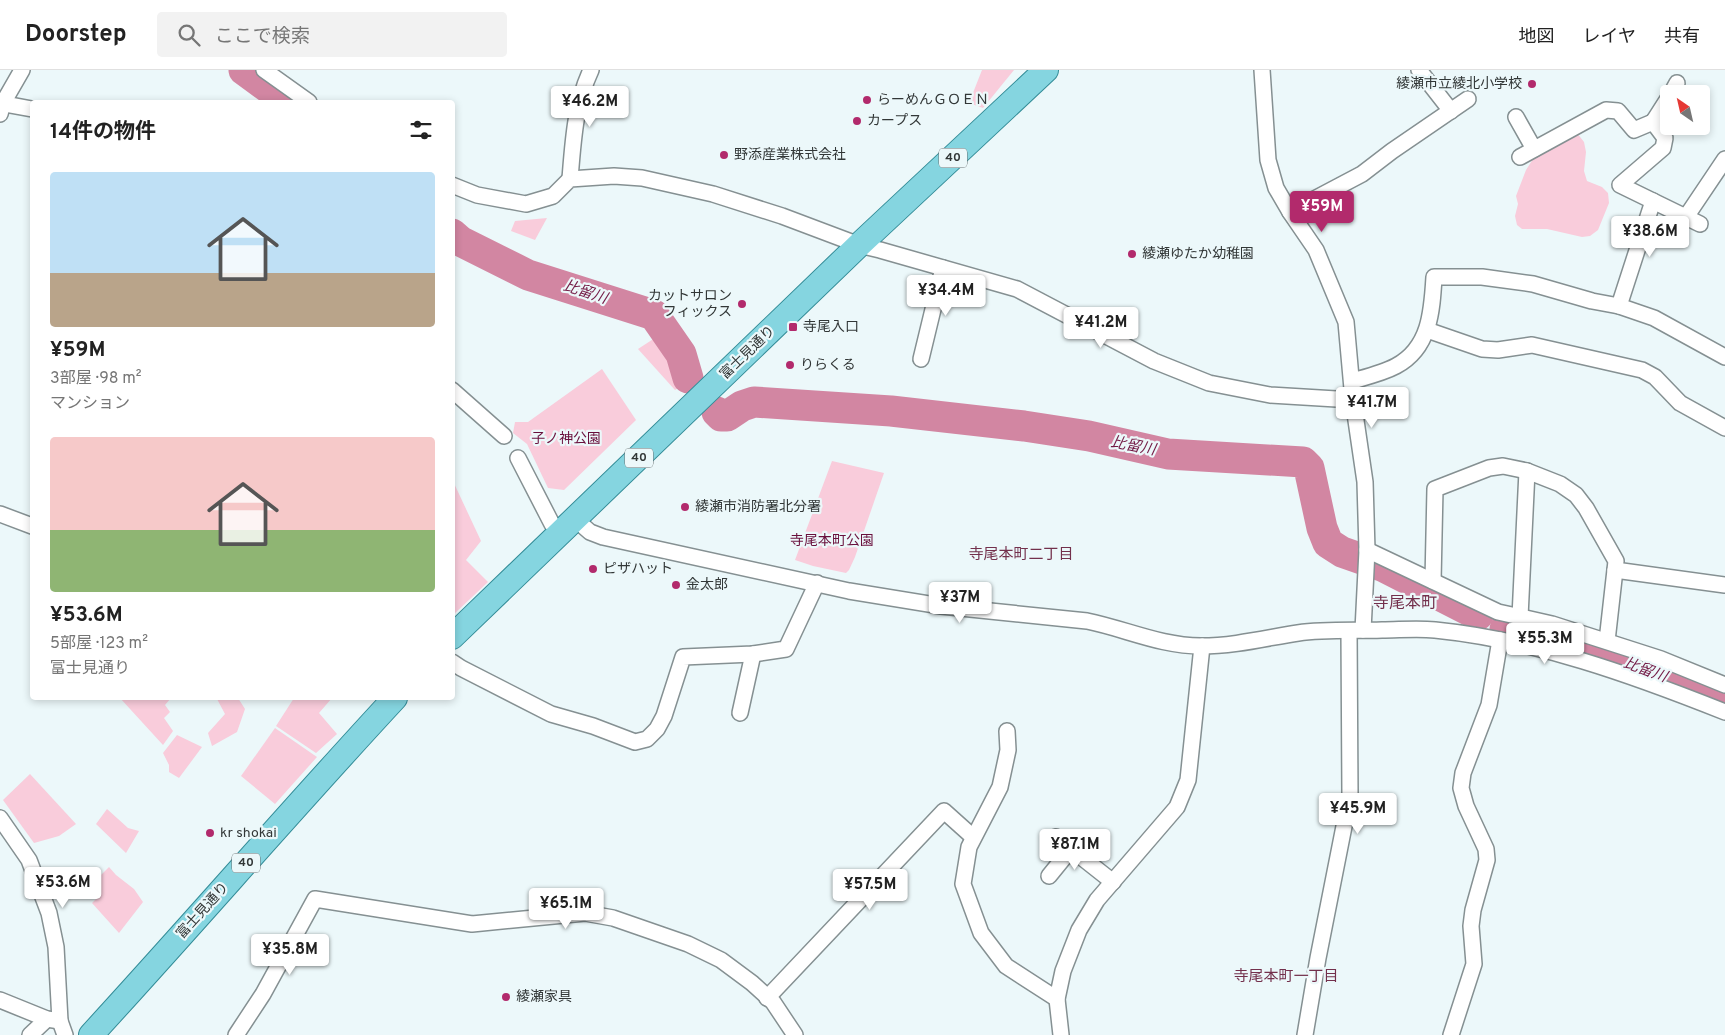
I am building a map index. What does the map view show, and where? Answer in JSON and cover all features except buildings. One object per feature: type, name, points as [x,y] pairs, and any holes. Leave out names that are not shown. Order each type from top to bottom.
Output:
[{"type":"main road","name":"富士見通り","points":[[455,634],[859,246],[1046,70]]},
{"type":"main road","name":"富士見通り","points":[[91,1035],[323,775],[393,700]]},
{"type":"street","points":[[22,70],[1,107],[30,109]]},
{"type":"street","points":[[570,180],[574,132],[584,84],[591,70]]},
{"type":"street","points":[[1262,70],[1268,160],[1276,188],[1316,250],[1346,322],[1353,400],[1365,482],[1367,558],[1356,630],[1350,796],[1305,1035]]},
{"type":"street","points":[[1419,70],[1451,110]]},
{"type":"street","points":[[266,71],[306,100]]},
{"type":"street","points":[[1290,212],[1362,174],[1468,99]]},
{"type":"street","points":[[1520,157],[1606,110],[1618,111],[1634,130],[1653,122],[1660,111]]},
{"type":"street","points":[[1516,117],[1534,149]]},
{"type":"street","points":[[1653,122],[1665,138],[1663,148],[1620,185],[1700,224]]},
{"type":"street","points":[[1686,217],[1725,159]]},
{"type":"street","points":[[455,186],[477,195],[526,204],[553,196],[570,180],[614,176],[642,178],[713,194],[773,213],[859,246],[1017,289],[1154,361],[1209,383],[1270,395],[1353,400]]},
{"type":"street","points":[[1619,306],[1653,201]]},
{"type":"street","points":[[920,359],[943,268]]},
{"type":"street","points":[[1352,382],[1395,367],[1408,359],[1419,347],[1427,330],[1434,277],[1482,277],[1533,284],[1619,306],[1654,318],[1725,357]]},
{"type":"street","points":[[1427,330],[1482,349],[1498,350],[1532,345],[1642,370],[1655,378],[1680,403],[1725,428]]},
{"type":"street","points":[[455,393],[504,436]]},
{"type":"street","points":[[518,458],[552,524],[568,526],[603,537],[849,591],[941,606],[1087,621],[1110,625],[1159,642],[1181,646],[1238,644],[1300,632],[1433,630],[1500,640],[1563,654],[1680,694],[1725,712]]},
{"type":"street","points":[[1433,581],[1435,488],[1489,468],[1502,466],[1527,471],[1560,484],[1576,495],[1586,508],[1616,561],[1607,642]]},
{"type":"street","points":[[1520,617],[1527,471]]},
{"type":"street","points":[[0,514],[30,525]]},
{"type":"street","points":[[1367,558],[1433,581],[1498,612],[1552,624],[1662,659],[1725,685]]},
{"type":"street","points":[[1615,570],[1725,585]]},
{"type":"street","points":[[455,664],[551,714],[593,726],[634,742],[647,738],[657,729],[664,716],[683,657],[753,654],[786,649],[817,583]]},
{"type":"street","points":[[1451,1035],[1474,964],[1471,926],[1473,910],[1487,860],[1486,849],[1466,806],[1461,788],[1463,774],[1489,705],[1500,640]]},
{"type":"street","points":[[1061,1035],[1057,999],[1063,971],[1079,930],[1097,900],[1177,807],[1188,780],[1202,646]]},
{"type":"street","points":[[740,712],[753,654]]},
{"type":"street","points":[[1007,731],[1008,750],[1000,787],[969,846],[963,884],[981,933],[1006,966],[1057,999]]},
{"type":"street","points":[[768,998],[944,811],[973,837]]},
{"type":"street","points":[[0,818],[29,860],[49,913],[56,947],[57,1025]]},
{"type":"street","points":[[1056,837],[1113,882]]},
{"type":"street","points":[[1049,876],[1071,849]]},
{"type":"street","points":[[236,1035],[263,994],[315,900],[472,924],[584,913],[612,918],[688,944],[721,960],[752,983],[773,1002],[795,1035]]},
{"type":"street","points":[[0,1000],[57,1025]]},
{"type":"street","points":[[30,1035],[57,1025]]},
{"type":"green space","points":[[982,70],[1014,70],[983,108],[969,103]]},
{"type":"green space","points":[[1577,133],[1584,142],[1586,152],[1584,171],[1587,181],[1602,187],[1608,193],[1609,203],[1598,230],[1590,236],[1582,237],[1547,229],[1522,229],[1517,225],[1515,216],[1518,204],[1516,196],[1526,170],[1533,159]]},
{"type":"green space","points":[[547,218],[535,240],[511,231],[515,221]]},
{"type":"green space","points":[[661,334],[690,381],[675,390],[638,349]]},
{"type":"green space","name":"子ノ神公園","points":[[602,369],[636,420],[564,490],[548,488],[527,444],[513,433],[515,422],[528,422]]},
{"type":"green space","name":"寺尾本町公園","points":[[832,461],[884,473],[855,557],[846,573],[795,560]]},
{"type":"green space","points":[[455,485],[481,541],[466,560],[488,582],[455,613]]},
{"type":"green space","points":[[122,700],[169,700],[165,705],[170,712],[164,718],[173,731],[163,745]]},
{"type":"green space","points":[[218,700],[239,700],[245,709],[237,732],[212,746],[208,733],[225,714]]},
{"type":"green space","points":[[293,700],[330,700],[319,713],[337,734],[316,753],[276,726]]},
{"type":"green space","points":[[275,728],[317,757],[275,804],[241,776]]},
{"type":"green space","points":[[177,735],[202,747],[179,778],[169,772],[169,765],[163,753]]},
{"type":"green space","points":[[30,774],[76,824],[59,836],[34,843],[3,800]]},
{"type":"green space","points":[[107,809],[128,828],[139,831],[126,853],[96,824]]},
{"type":"green space","points":[[109,867],[134,889],[143,902],[119,933],[92,903],[101,894],[92,884]]},
{"type":"waterway","name":"比留川","points":[[244,70],[285,100]]},
{"type":"waterway","name":"比留川","points":[[455,237],[460,241],[528,275],[654,315],[681,354],[688,378]]},
{"type":"waterway","name":"比留川","points":[[717,412],[721,416],[727,416],[742,406],[754,402],[891,411],[1024,426],[1089,436],[1168,454],[1303,462],[1309,468],[1322,528],[1328,543],[1342,552],[1382,566],[1478,615]]},
{"type":"waterway","name":"比留川","points":[[1505,629],[1552,640],[1614,659],[1678,682],[1725,702]]},
{"type":"place","name":"綾瀬市立綾北小学校","points":[[1532,84]]},
{"type":"place","name":"らーめんＧＯＥＮ","points":[[867,100]]},
{"type":"place","name":"カープス","points":[[857,121]]},
{"type":"place","name":"野添産業株式会社","points":[[724,155]]},
{"type":"place","name":"綾瀬ゆたか幼稚園","points":[[1132,254]]},
{"type":"place","name":"カットサロン フィックス","points":[[742,304]]},
{"type":"place","name":"寺尾入口","points":[[793,327]]},
{"type":"place","name":"りらくる","points":[[790,365]]},
{"type":"place","name":"綾瀬市消防署北分署","points":[[685,507]]},
{"type":"place","name":"ピザハット","points":[[593,569]]},
{"type":"place","name":"金太郎","points":[[676,585]]},
{"type":"place","name":"kr shokai","points":[[210,833]]},
{"type":"place","name":"綾瀬家具","points":[[506,997]]},
{"type":"district","name":"寺尾本町二丁目","points":[[1021,555]]},
{"type":"district","name":"寺尾本町","points":[[1405,604]]},
{"type":"district","name":"寺尾本町一丁目","points":[[1286,977]]}]
